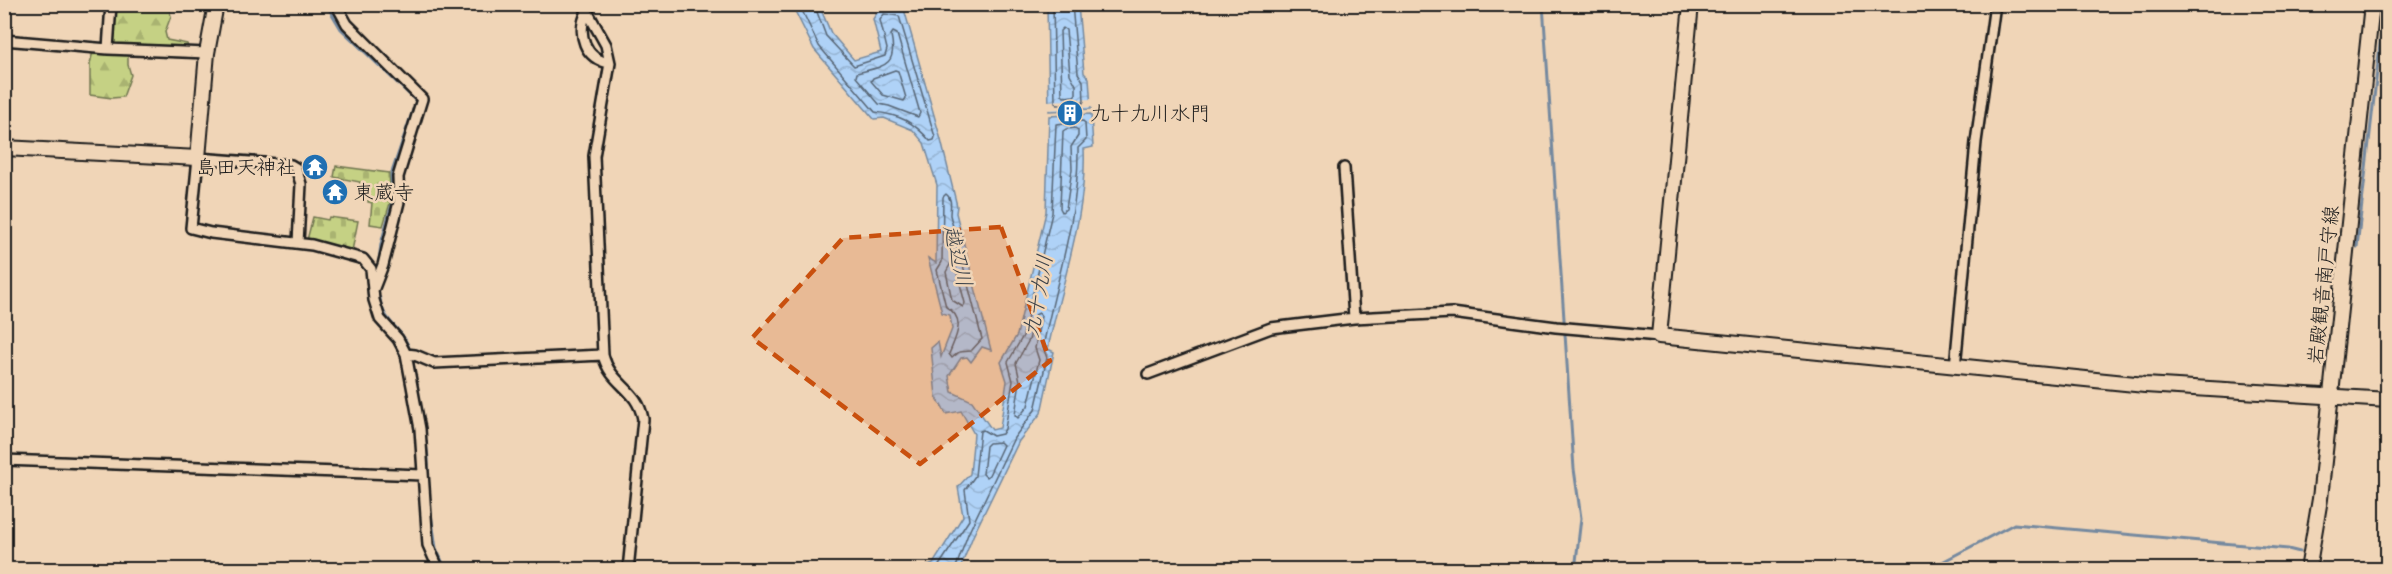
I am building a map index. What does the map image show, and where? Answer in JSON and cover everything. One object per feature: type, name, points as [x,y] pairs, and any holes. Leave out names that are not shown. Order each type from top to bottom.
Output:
[{"type":"street","points":[[108,49],[111,4]]},
{"type":"street","points":[[216,4],[207,53],[191,228],[211,233],[312,245],[363,259],[371,269],[374,300],[382,324],[398,339],[406,354],[420,429],[428,545],[439,570]]},
{"type":"street","points":[[336,4],[347,24],[422,99],[398,177],[399,202],[383,265],[374,288]]},
{"type":"street","points":[[1659,336],[1691,4]]},
{"type":"street","points":[[1954,367],[1976,142],[1995,4]]},
{"type":"street","name":"岩殿観音南戸守線","points":[[2307,570],[2320,499],[2372,4]]},
{"type":"street","points":[[585,8],[583,30],[587,51],[598,60],[610,63]]},
{"type":"street","points":[[585,8],[606,45],[610,63],[594,156],[603,355],[609,372],[636,398],[643,419],[628,570]]},
{"type":"street","points":[[4,40],[108,49],[207,53]]},
{"type":"street","points":[[4,148],[291,165],[296,168],[301,184],[298,243]]},
{"type":"street","points":[[1344,168],[1354,318]]},
{"type":"street","points":[[1148,374],[1272,328],[1354,318],[1452,313],[1556,327],[2145,385],[2388,400]]},
{"type":"street","points":[[406,354],[415,355],[434,363],[603,355]]},
{"type":"street","points":[[4,460],[423,475]]},
{"type":"highlighted area","points":[[1001,227],[1050,361],[920,464],[752,338],[843,238]]},
{"type":"green space","points":[[168,5],[171,16],[165,32],[167,40],[187,44],[189,50],[163,53],[157,46],[128,53],[131,75],[123,97],[90,95],[90,64],[93,51],[102,51],[118,7]]},
{"type":"green space","points":[[336,166],[389,173],[391,200],[383,226],[370,224],[372,203],[368,202],[369,190],[359,189],[360,182],[334,177]]},
{"type":"green space","points":[[313,217],[358,221],[352,251],[307,240]]},
{"type":"water","points":[[792,5],[819,5],[831,33],[854,60],[881,52],[873,19],[880,8],[904,9],[941,140],[957,206],[956,213],[991,350],[982,347],[971,362],[967,357],[961,358],[949,376],[952,392],[972,401],[992,430],[1000,428],[1007,381],[1001,362],[1017,335],[1046,212],[1049,116],[1091,114],[1093,147],[1084,149],[1084,174],[1077,225],[1048,349],[1054,352],[1041,413],[1019,441],[973,536],[960,569],[921,569],[933,564],[963,516],[958,487],[970,474],[974,434],[961,411],[946,414],[936,396],[931,348],[938,342],[941,357],[952,329],[950,315],[942,313],[928,258],[936,263],[937,185],[924,143],[913,130],[884,118],[874,119],[814,49]]},
{"type":"water","points":[[1047,5],[1078,5],[1084,73],[1089,78],[1091,109],[1049,111]]},
{"type":"pier","points":[[1092,99],[1092,107],[1047,110],[1047,101]]},
{"type":"waterway","points":[[326,4],[341,29],[416,101],[391,175],[393,200],[379,260]]},
{"type":"waterway","points":[[1543,4],[1574,469],[1581,518],[1575,570]]},
{"type":"waterway","points":[[2357,247],[2381,36],[2388,36]]},
{"type":"waterway","points":[[380,298],[385,314],[408,344],[410,352]]},
{"type":"waterway","points":[[411,358],[422,413]]},
{"type":"waterway","points":[[425,435],[429,500]]},
{"type":"waterway","points":[[430,507],[436,548],[446,570]]},
{"type":"waterway","points":[[1927,570],[2014,524],[2288,549],[2300,552]]},
{"type":"place","name":"九十九川水門","points":[[1070,113]]},
{"type":"place","name":"島田天神社","points":[[315,167]]},
{"type":"place","name":"東蔵寺","points":[[335,192]]},
{"type":"water label","name":"越辺川","points":[[958,256]]},
{"type":"water label","name":"九十九川","points":[[1038,296]]}]
